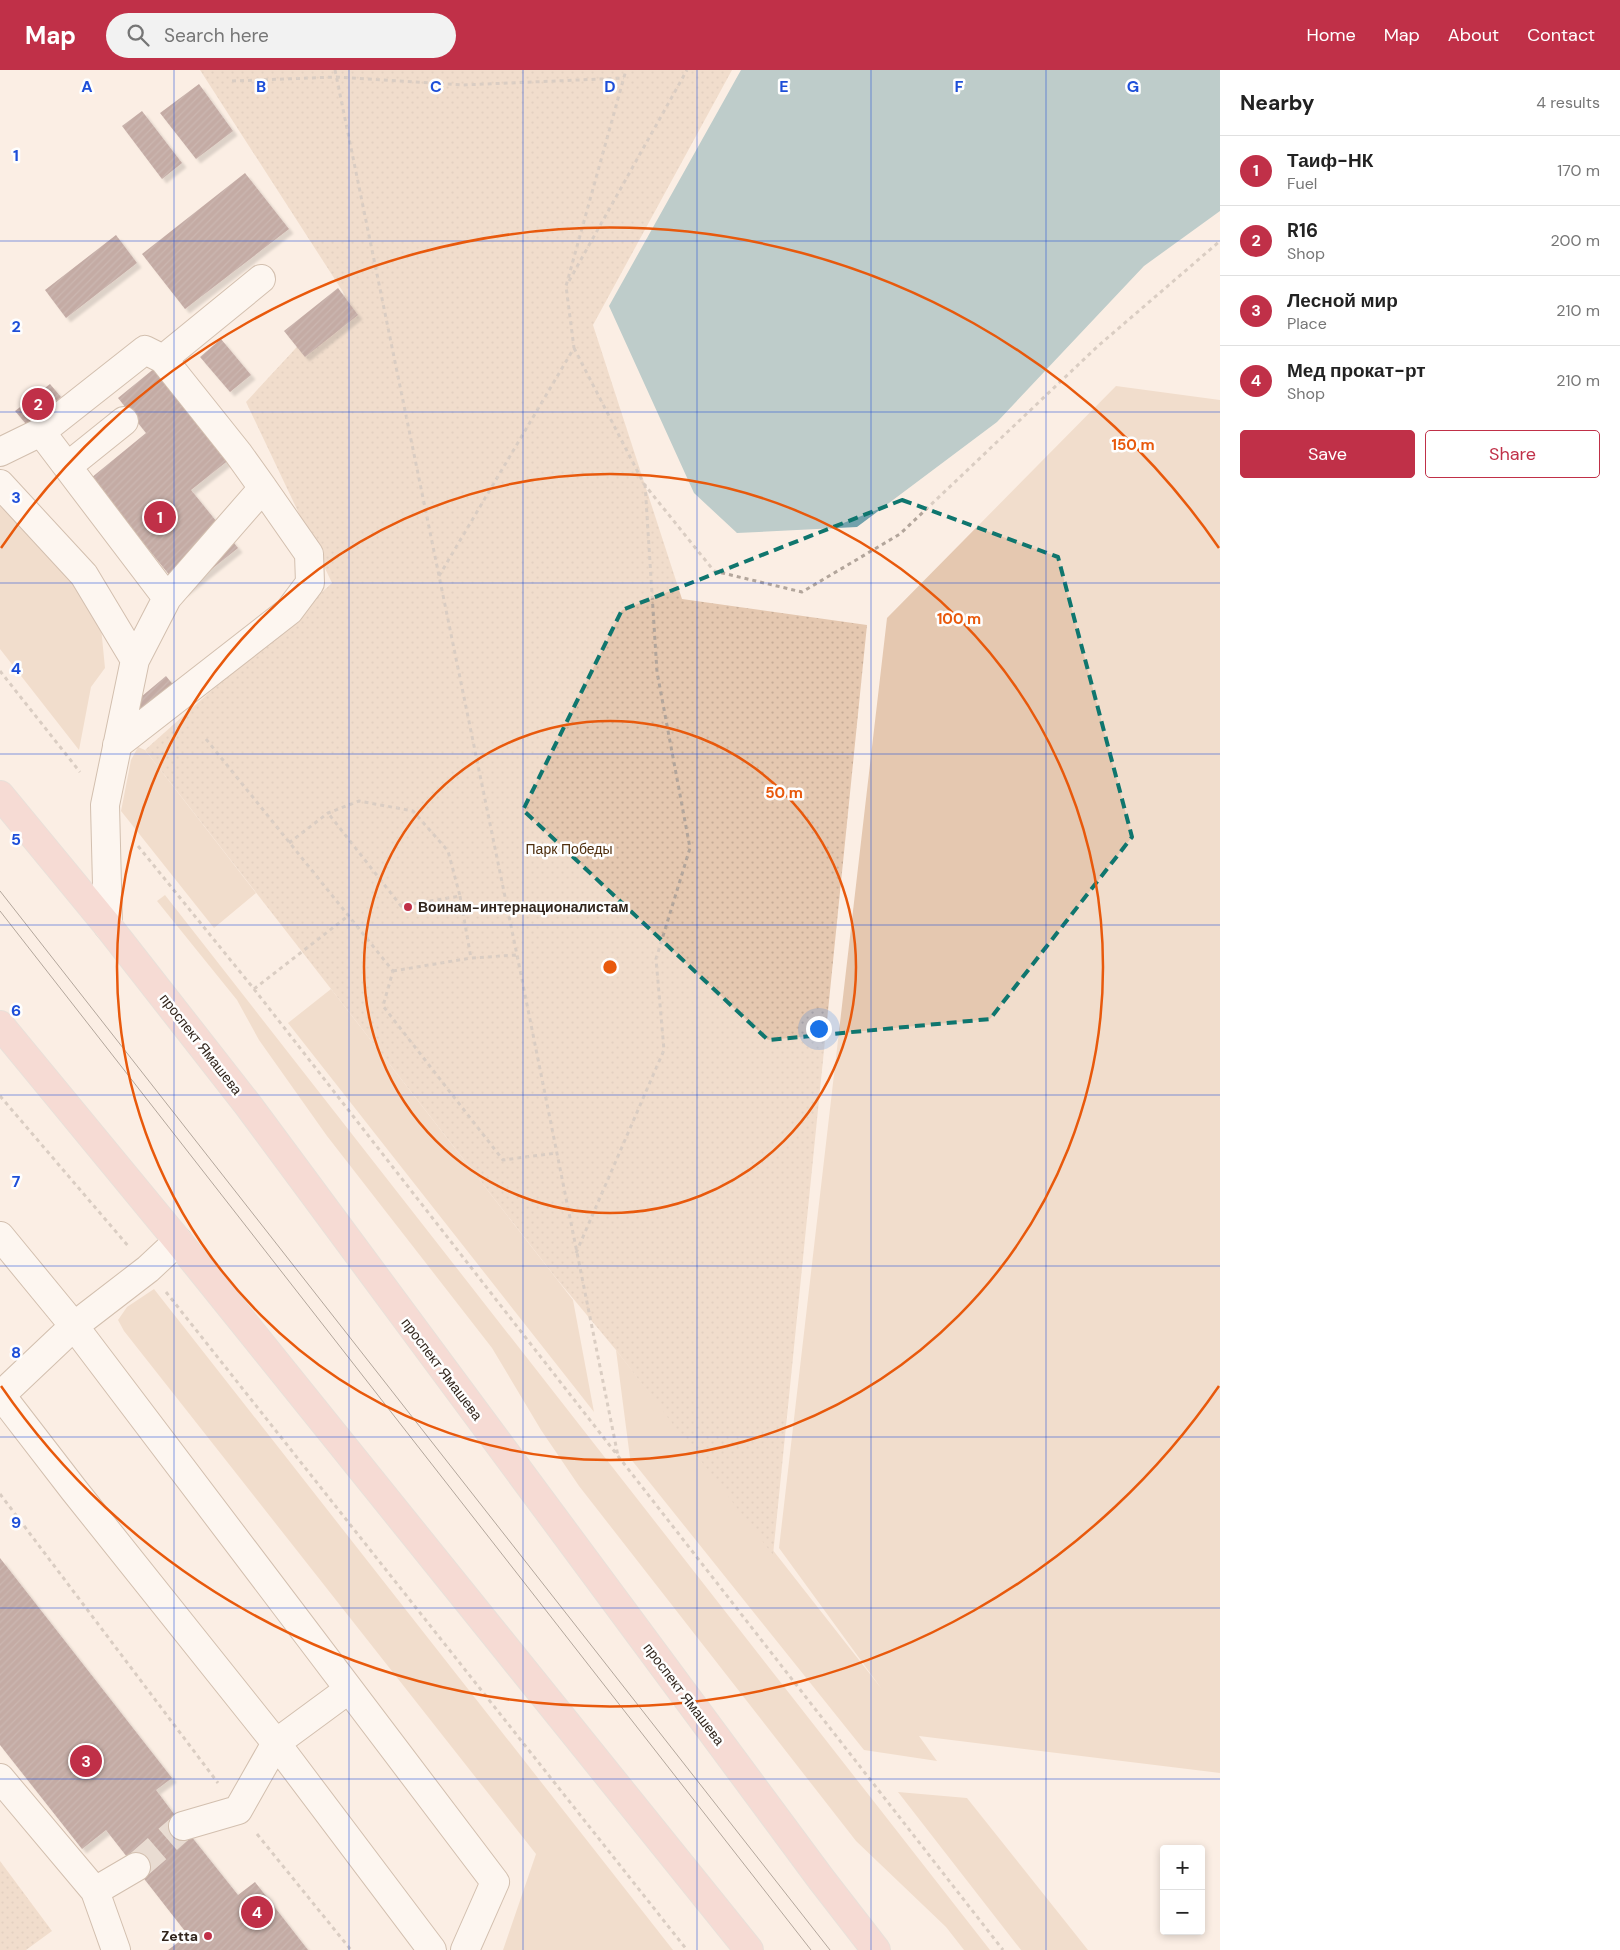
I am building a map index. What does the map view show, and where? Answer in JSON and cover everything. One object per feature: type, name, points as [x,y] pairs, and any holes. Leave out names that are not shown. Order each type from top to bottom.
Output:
[{"type":"main road","name":"проспект Ямашева","points":[[0,795],[108,926],[248,1105],[820,1879],[876,1950]]},
{"type":"main road","points":[[0,1025],[178,1240],[749,1950]]},
{"type":"lane","points":[[163,359],[261,279]]},
{"type":"lane","points":[[0,452],[41,432],[145,350],[163,359],[238,453],[310,554],[310,583],[289,611],[117,745]]},
{"type":"lane","points":[[68,466],[124,421]]},
{"type":"lane","points":[[41,432],[167,598]]},
{"type":"lane","points":[[0,484],[84,574],[135,660]]},
{"type":"lane","points":[[108,926],[105,804],[135,660],[167,598],[262,488]]},
{"type":"lane","points":[[0,1236],[74,1326],[495,1882],[465,1950]]},
{"type":"lane","points":[[178,1240],[148,1269],[74,1326],[0,1395],[276,1743],[432,1950]]},
{"type":"lane","points":[[183,1826],[238,1810],[276,1743],[348,1690]]},
{"type":"lane","points":[[0,1778],[94,1891],[116,1950]]},
{"type":"lane","points":[[94,1891],[136,1867]]},
{"type":"path","points":[[335,70],[618,1457]]},
{"type":"path","points":[[626,70],[566,286],[574,348],[644,484],[714,571],[802,592],[900,534],[1098,346],[1220,241]]},
{"type":"path","points":[[566,286],[687,70]]},
{"type":"path","points":[[232,81],[336,77],[463,85],[624,78]]},
{"type":"path","points":[[438,576],[574,348]]},
{"type":"path","points":[[576,1253],[664,1050],[656,959],[690,848],[657,672],[644,484]]},
{"type":"path","points":[[0,670],[254,989],[1003,1950]]},
{"type":"path","points":[[206,739],[393,971]]},
{"type":"path","points":[[289,843],[328,814],[359,800],[413,811],[448,851],[460,896],[471,958]]},
{"type":"path","points":[[328,814],[401,906],[460,896]]},
{"type":"path","points":[[254,989],[348,916]]},
{"type":"path","points":[[393,971],[471,958],[517,955]]},
{"type":"path","points":[[393,971],[383,1006],[503,1160],[556,1153]]},
{"type":"path","points":[[0,1096],[148,1269],[687,1950]]},
{"type":"path","points":[[0,1494],[238,1810],[351,1950]]},
{"type":"highlighted area","points":[[902,500],[1058,557],[1132,837],[990,1019],[768,1040],[523,810],[622,610]]},
{"type":"green space","name":"Парк Победы","points":[[200,70],[732,70],[593,325],[682,599],[867,625],[773,1555],[616,1350],[556,1278],[145,750],[332,583],[246,402],[345,295]]},
{"type":"green space","points":[[1116,386],[1220,400],[1220,1773],[919,1736],[937,1761],[864,1750],[630,1458],[616,1350],[881,1688],[779,1548],[887,618]]},
{"type":"green space","points":[[0,503],[60,558],[101,627],[105,668],[91,687],[79,750],[0,649]]},
{"type":"green space","points":[[138,747],[145,750],[256,893],[214,928],[121,811],[131,760]]},
{"type":"green space","points":[[165,895],[990,1950],[964,1950],[946,1927],[856,1841],[579,1486],[541,1430],[492,1348],[327,1136],[259,1040],[237,1000],[157,901]]},
{"type":"green space","points":[[331,989],[573,1300],[594,1412],[288,1023]]},
{"type":"green space","points":[[154,1289],[673,1950],[503,1950],[536,1854],[124,1331],[118,1320],[127,1307]]},
{"type":"green space","points":[[898,1792],[967,1798],[1088,1950],[1021,1950]]},
{"type":"green space","points":[[0,1861],[52,1931],[26,1950],[0,1950]]},
{"type":"water","points":[[741,70],[1220,70],[1220,211],[1144,266],[997,422],[857,527],[737,533],[694,493],[609,306]]},
{"type":"building","points":[[199,84],[233,131],[196,159],[160,113]]},
{"type":"building","points":[[142,111],[182,163],[162,179],[122,126]]},
{"type":"building","points":[[245,173],[289,229],[185,309],[142,254]]},
{"type":"building","points":[[116,235],[137,263],[66,318],[45,290]]},
{"type":"building","points":[[338,288],[358,315],[305,357],[284,331]]},
{"type":"building","points":[[221,339],[251,375],[230,392],[200,357]]},
{"type":"building","points":[[161,363],[235,455],[191,490],[238,548],[183,592],[91,478],[146,433],[118,398]]},
{"type":"building","points":[[50,384],[61,397],[26,424],[15,411]]},
{"type":"building","points":[[166,676],[175,687],[143,713],[135,702]]},
{"type":"building","points":[[0,1558],[172,1778],[156,1790],[183,1826],[238,1895],[255,1882],[308,1950],[168,1950],[188,1935],[106,1830],[82,1849],[0,1745]]},
{"type":"tunnel","points":[[136,1867],[183,1826]]},
{"type":"tram line","points":[[0,891],[830,1950]]},
{"type":"tram line","points":[[0,911],[811,1950]]},
{"type":"place","name":"R16","points":[[38,404]]},
{"type":"place","name":"Таиф-НК","points":[[160,517]]},
{"type":"place","name":"Воинам-интернационалистам","points":[[408,907]]},
{"type":"place","name":"Лесной мир","points":[[86,1761]]},
{"type":"place","name":"Мед прокат-рт","points":[[257,1912]]},
{"type":"place","name":"Zetta","points":[[208,1936]]}]
